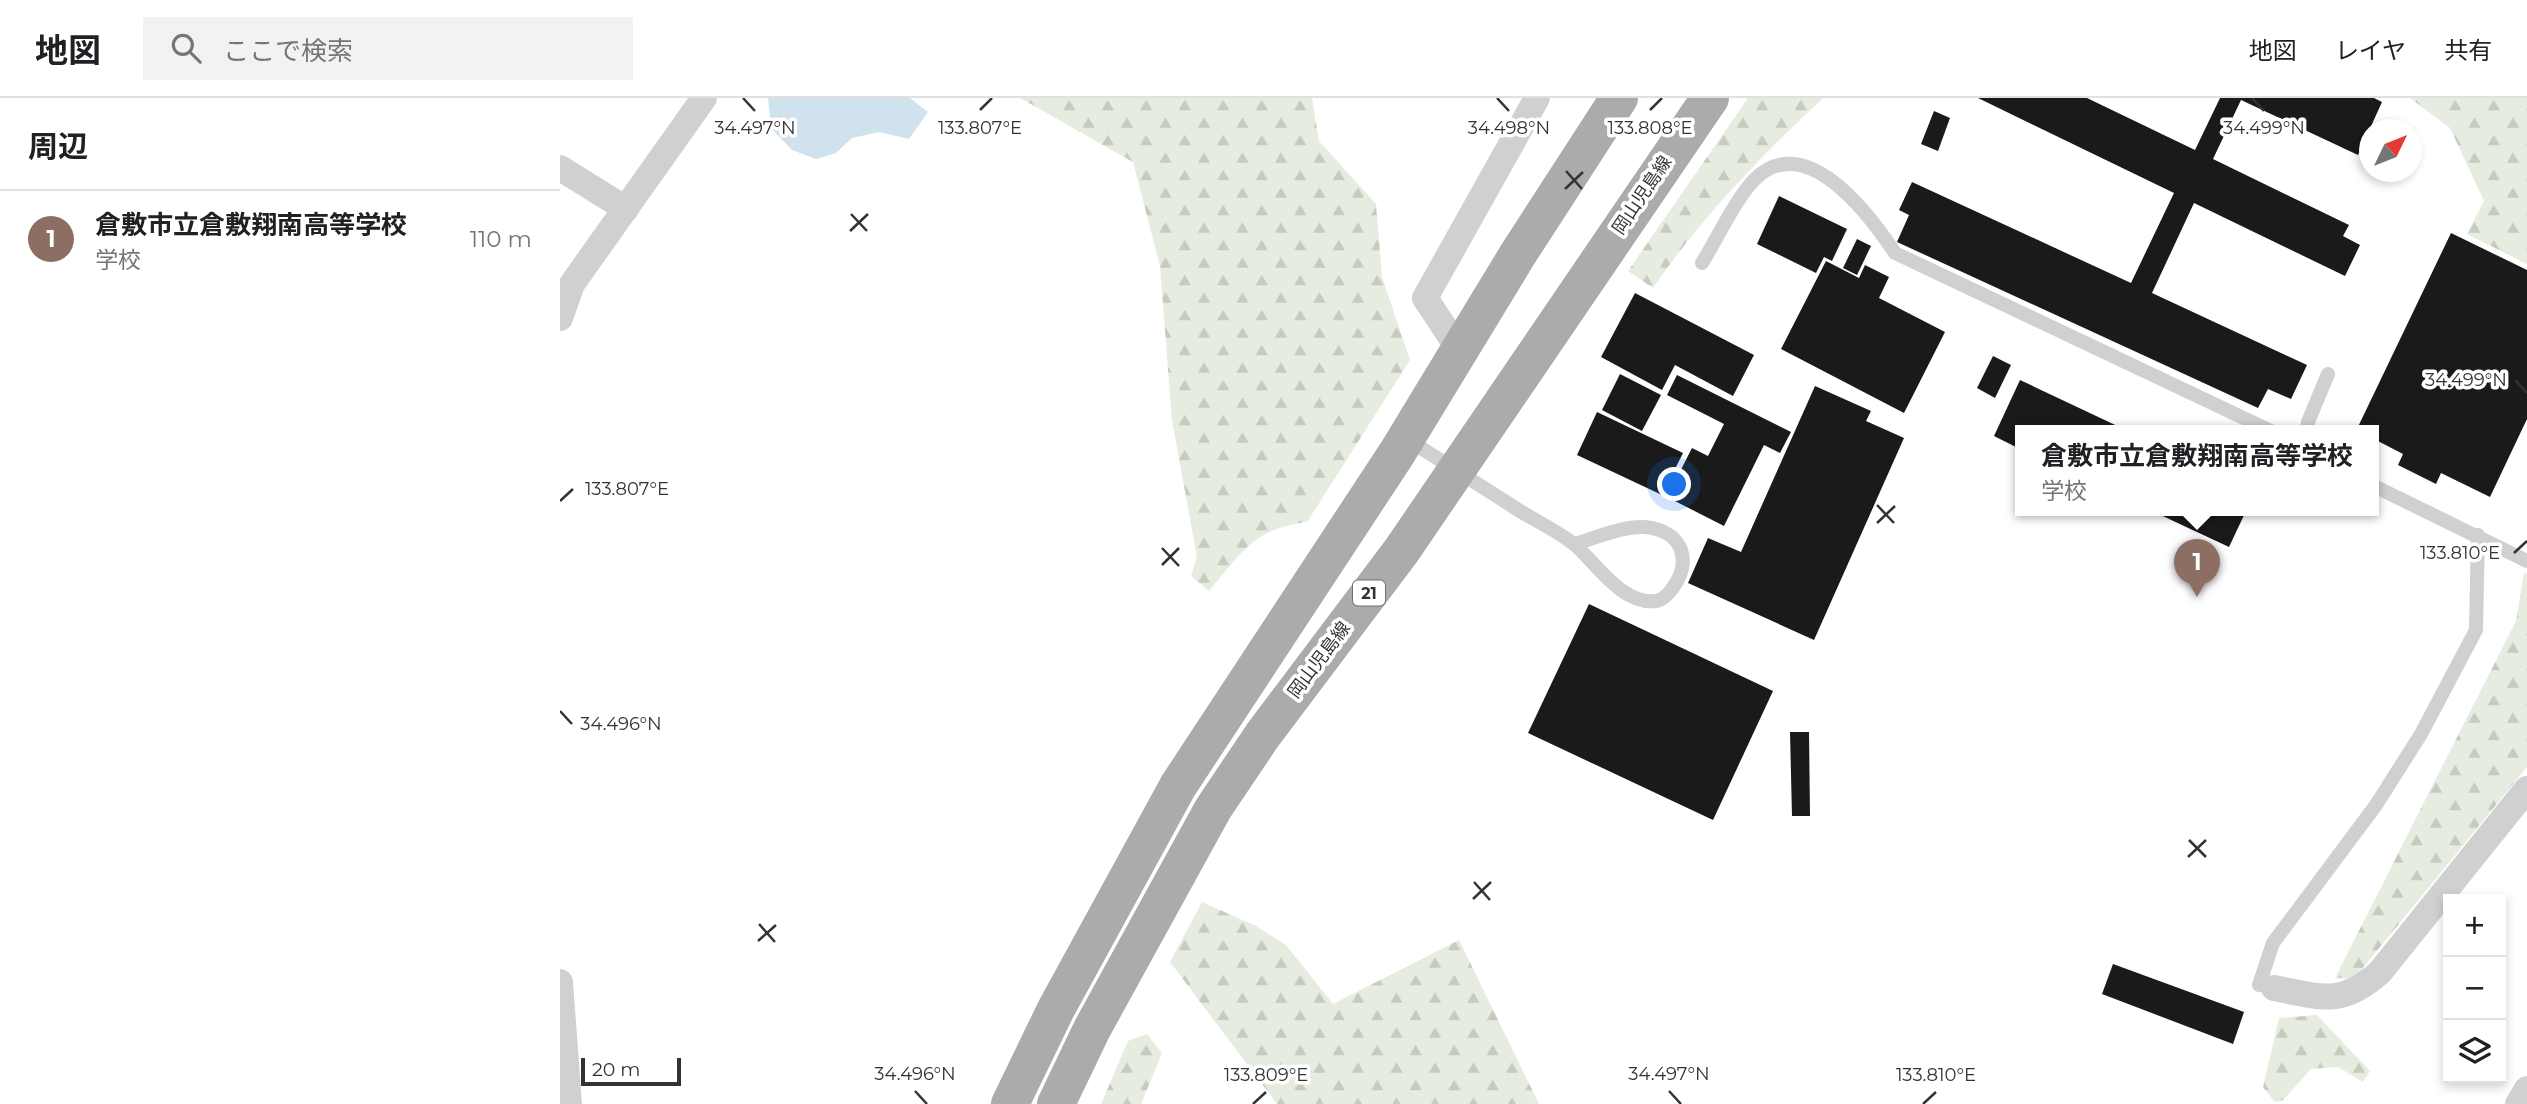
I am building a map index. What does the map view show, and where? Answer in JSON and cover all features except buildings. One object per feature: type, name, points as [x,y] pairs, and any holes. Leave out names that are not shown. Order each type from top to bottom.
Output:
[{"type":"main road","points":[[1010,1104],[1056,1009],[1178,786],[1406,438],[1518,254],[1619,98]]},
{"type":"main road","name":"岡山児島線","points":[[1056,1104],[1104,1005],[1213,809],[1262,736],[1402,550],[1710,98]]},
{"type":"street","points":[[560,318],[572,284],[704,98]]},
{"type":"street","points":[[1460,351],[1425,298],[1537,98]]},
{"type":"street","points":[[560,168],[626,209]]},
{"type":"street","points":[[2274,988],[2326,998],[2364,987],[2380,972],[2527,789]]},
{"type":"street","points":[[560,982],[569,1104]]},
{"type":"street","points":[[2518,1104],[2527,1089]]},
{"type":"lane","points":[[1702,263],[1754,180],[1773,167],[1798,164],[1818,172],[1836,184],[1866,213],[1895,253],[2258,425]]},
{"type":"lane","points":[[2308,425],[2328,374]]},
{"type":"lane","points":[[1406,438],[1574,544],[1627,594],[1641,600],[1658,601],[1668,595],[1684,567],[1683,552],[1675,541],[1661,531],[1650,528],[1634,527],[1574,544]]},
{"type":"lane","points":[[2379,488],[2527,561]]},
{"type":"lane","points":[[2274,988],[2259,985],[2273,943],[2376,805],[2421,734],[2476,630],[2478,535]]},
{"type":"green space","points":[[1020,98],[1312,98],[1319,141],[1376,204],[1382,277],[1410,360],[1307,522],[1289,525],[1261,537],[1240,554],[1209,591],[1191,576],[1197,557],[1172,420],[1160,266],[1133,162]]},
{"type":"green space","points":[[1748,98],[1823,98],[1733,188],[1691,237],[1653,288],[1628,271]]},
{"type":"green space","points":[[2410,98],[2527,98],[2527,264],[2467,234],[2484,201],[2450,128]]},
{"type":"green space","points":[[2524,573],[2527,574],[2527,767],[2354,979],[2335,978],[2516,621]]},
{"type":"green space","points":[[1202,902],[1256,926],[1286,945],[1333,1004],[1459,940],[1539,1104],[1277,1104],[1170,962]]},
{"type":"green space","points":[[2317,1015],[2370,1071],[2363,1082],[2338,1067],[2311,1069],[2283,1100],[2275,1102],[2263,1087],[2279,1018]]},
{"type":"green space","points":[[1147,1034],[1162,1053],[1141,1104],[1101,1104],[1128,1041]]},
{"type":"water","points":[[768,98],[910,98],[928,112],[909,139],[879,132],[852,138],[836,153],[816,159],[792,150],[771,128]]},
{"type":"place","name":"倉敷市立倉敷翔南高等学校","points":[[2197,597]]}]
